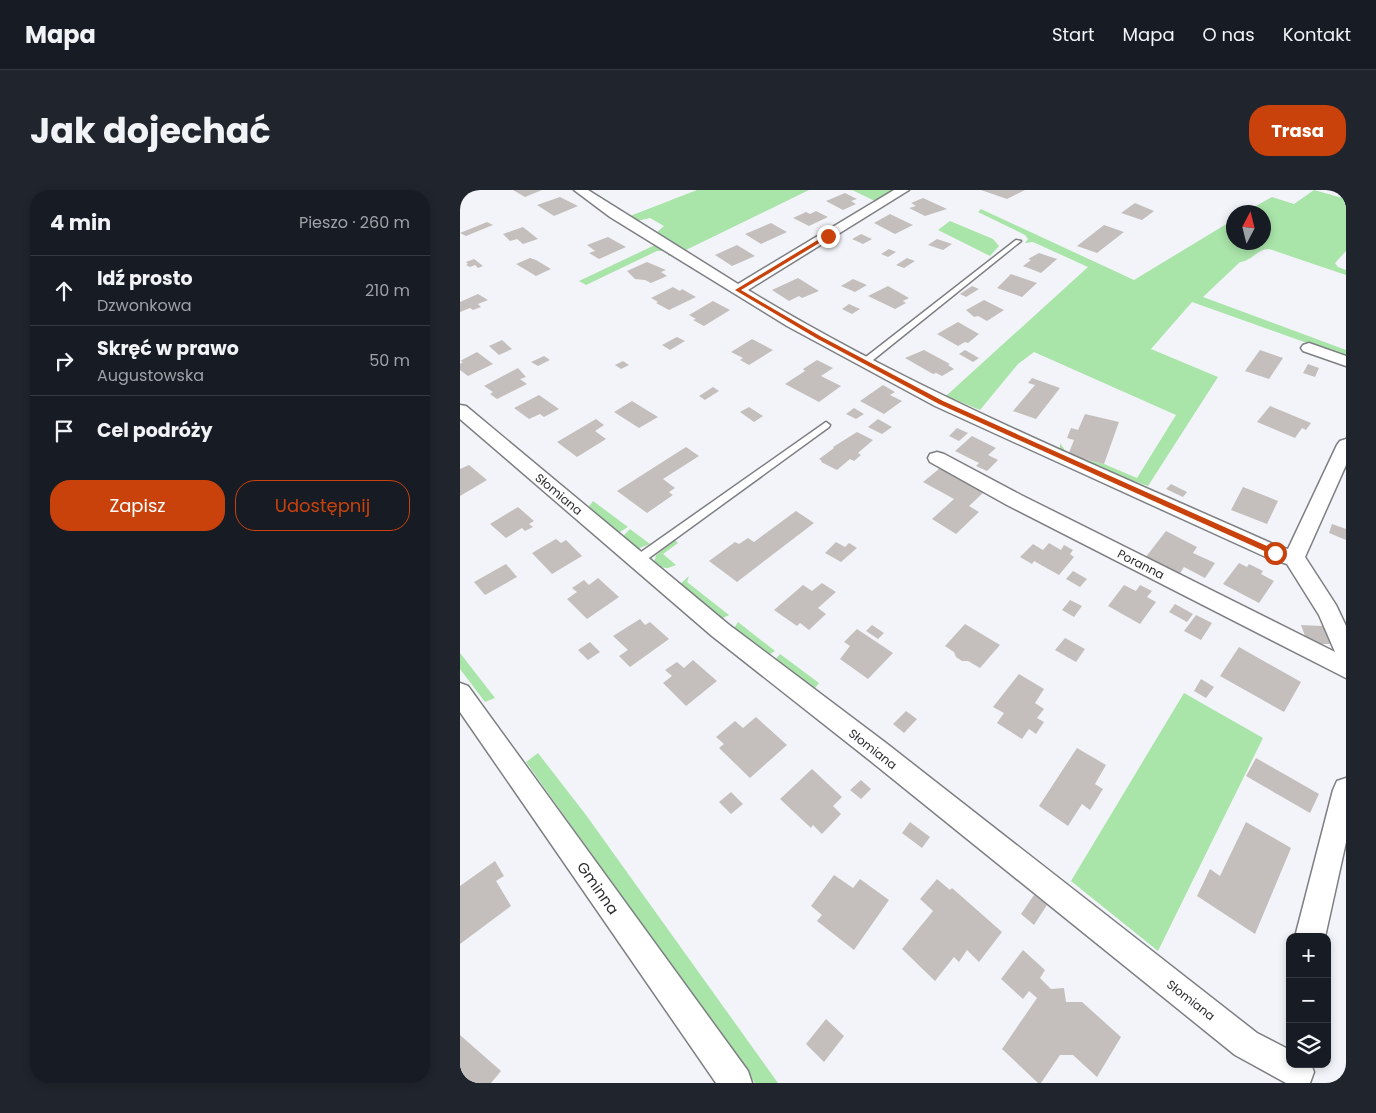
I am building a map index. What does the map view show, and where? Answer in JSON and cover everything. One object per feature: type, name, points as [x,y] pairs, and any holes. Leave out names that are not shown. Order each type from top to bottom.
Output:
[{"type":"street","points":[[580,190],[615,214],[738,290],[865,362],[941,402],[1275,553],[1294,558],[1328,611],[1346,650]]},
{"type":"street","points":[[738,290],[903,190]]},
{"type":"street","points":[[1309,348],[1346,361]]},
{"type":"street","name":"Słomiana","points":[[460,410],[720,630],[1246,1044],[1298,1073]]},
{"type":"street","points":[[1294,558],[1346,445]]},
{"type":"street","name":"Poranna","points":[[937,458],[1023,504],[1346,668]]},
{"type":"street","name":"Gminna","points":[[460,693],[736,1083]]},
{"type":"street","points":[[1311,933],[1346,790]]},
{"type":"lane","points":[[865,362],[1018,241]]},
{"type":"lane","points":[[638,560],[826,425]]},
{"type":"green space","points":[[697,190],[809,190],[686,250],[657,232],[664,226],[650,218],[637,221],[595,197],[597,194],[630,216]]},
{"type":"green space","points":[[852,190],[896,190],[877,202]]},
{"type":"green space","points":[[1314,190],[1346,199],[1346,251],[1335,263],[1338,267],[1346,270],[1346,275],[1271,250],[1271,205],[1258,205],[1272,197],[1294,204]]},
{"type":"green space","points":[[981,209],[1134,280],[1226,224],[1226,250],[1265,250],[1248,260],[1240,262],[1203,297],[1346,350],[1346,357],[1192,302],[1151,349],[1218,377],[1148,486],[1092,467],[1060,452],[1060,443],[1068,455],[1104,464],[1137,478],[1176,415],[1034,352],[1018,364],[980,410],[946,396],[1088,267],[1033,242],[1025,243],[1028,239],[1025,235],[978,212]]},
{"type":"green space","points":[[950,221],[993,239],[999,246],[990,256],[938,230]]},
{"type":"green space","points":[[657,244],[672,255],[668,256],[669,254],[663,251],[657,251],[586,285],[579,281]]},
{"type":"green space","points":[[593,501],[628,527],[620,532],[616,532],[587,509]]},
{"type":"green space","points":[[630,529],[650,544],[637,549],[622,537]]},
{"type":"green space","points":[[675,540],[678,543],[663,554],[676,565],[668,568],[657,567],[654,563],[656,555]]},
{"type":"green space","points":[[689,576],[687,582],[729,615],[721,619],[679,585]]},
{"type":"green space","points":[[738,622],[775,651],[767,656],[733,630]]},
{"type":"green space","points":[[460,653],[495,698],[485,702],[460,669]]},
{"type":"green space","points":[[780,654],[819,683],[815,688],[806,687],[774,661]]},
{"type":"green space","points":[[1184,693],[1263,738],[1158,951],[1071,881]]},
{"type":"green space","points":[[538,753],[586,815],[778,1083],[755,1083],[526,762]]},
{"type":"building","points":[[513,190],[542,190],[525,197]]},
{"type":"building","points":[[981,190],[1025,190],[1007,199]]},
{"type":"building","points":[[845,193],[857,199],[851,201],[856,204],[843,210],[826,201]]},
{"type":"building","points":[[560,197],[578,206],[554,216],[537,205]]},
{"type":"building","points":[[923,198],[947,209],[925,216],[909,208],[916,206],[911,203]]},
{"type":"building","points":[[1135,203],[1154,211],[1142,220],[1121,213]]},
{"type":"building","points":[[816,211],[828,217],[809,226],[793,218],[806,212],[810,214]]},
{"type":"building","points":[[890,214],[913,225],[895,234],[874,223]]},
{"type":"building","points":[[487,222],[493,225],[466,236],[460,233]]},
{"type":"building","points":[[771,223],[787,232],[761,244],[745,234]]},
{"type":"building","points":[[1104,225],[1124,232],[1097,253],[1077,246]]},
{"type":"building","points":[[523,227],[538,239],[523,244],[517,239],[510,241],[503,234]]},
{"type":"building","points":[[861,234],[872,239],[863,244],[852,239]]},
{"type":"building","points":[[608,237],[626,247],[599,259],[589,253],[595,251],[587,245]]},
{"type":"building","points":[[937,239],[952,244],[943,250],[928,245]]},
{"type":"building","points":[[737,245],[755,256],[732,266],[715,255]]},
{"type":"building","points":[[889,249],[896,252],[888,257],[881,254]]},
{"type":"building","points":[[1039,253],[1057,259],[1041,273],[1023,266],[1031,260],[1028,259]]},
{"type":"building","points":[[530,258],[551,269],[536,276],[516,264]]},
{"type":"building","points":[[907,258],[915,261],[904,268],[896,265]]},
{"type":"building","points":[[474,259],[483,266],[478,268],[475,265],[470,267],[466,265],[468,264],[466,262]]},
{"type":"building","points":[[647,262],[666,270],[661,272],[667,276],[651,283],[635,279],[627,271]]},
{"type":"building","points":[[1011,274],[1037,283],[1022,297],[997,288]]},
{"type":"building","points":[[798,278],[819,291],[802,298],[799,296],[789,301],[772,290]]},
{"type":"building","points":[[853,279],[867,285],[855,292],[841,286]]},
{"type":"building","points":[[888,286],[909,298],[903,301],[906,303],[895,309],[868,296]]},
{"type":"building","points":[[972,286],[979,289],[966,297],[960,294]]},
{"type":"building","points":[[673,287],[680,291],[682,289],[696,297],[669,310],[651,298]]},
{"type":"building","points":[[478,294],[488,300],[478,304],[481,307],[473,310],[470,308],[460,312],[460,302]]},
{"type":"building","points":[[984,300],[1004,310],[987,321],[978,316],[974,317],[966,310]]},
{"type":"building","points":[[713,301],[730,310],[704,326],[693,320],[696,319],[689,315]]},
{"type":"building","points":[[849,304],[860,309],[852,314],[842,309]]},
{"type":"building","points":[[958,322],[979,334],[968,343],[965,342],[958,346],[937,334]]},
{"type":"building","points":[[677,337],[685,341],[670,350],[662,345]]},
{"type":"building","points":[[752,339],[773,350],[749,365],[740,360],[743,358],[731,352]]},
{"type":"building","points":[[502,340],[512,349],[499,355],[489,346]]},
{"type":"building","points":[[924,350],[950,364],[948,365],[954,369],[942,376],[936,373],[933,374],[905,358]]},
{"type":"building","points":[[965,350],[979,358],[973,362],[959,354]]},
{"type":"building","points":[[1260,350],[1283,358],[1269,379],[1245,371]]},
{"type":"building","points":[[477,352],[493,364],[468,376],[460,370],[460,364],[463,362],[460,361]]},
{"type":"building","points":[[544,356],[550,360],[538,366],[531,362]]},
{"type":"building","points":[[817,360],[833,368],[821,376],[841,386],[819,402],[785,384],[805,371],[803,369]]},
{"type":"building","points":[[623,361],[629,365],[621,369],[615,365]]},
{"type":"building","points":[[1308,364],[1319,368],[1315,377],[1303,373]]},
{"type":"building","points":[[518,368],[526,377],[520,379],[527,384],[497,399],[490,394],[493,392],[484,386]]},
{"type":"building","points":[[1032,378],[1060,388],[1036,419],[1013,411],[1035,385],[1028,383]]},
{"type":"building","points":[[883,385],[895,392],[890,395],[902,401],[884,414],[860,401]]},
{"type":"building","points":[[713,387],[719,391],[705,400],[699,396]]},
{"type":"building","points":[[539,395],[559,409],[544,417],[540,414],[529,419],[514,408]]},
{"type":"building","points":[[632,401],[658,417],[639,428],[614,412]]},
{"type":"building","points":[[1270,406],[1311,423],[1306,430],[1302,428],[1295,438],[1257,422]]},
{"type":"building","points":[[749,407],[763,416],[754,422],[740,412]]},
{"type":"building","points":[[854,408],[864,414],[856,419],[846,414]]},
{"type":"building","points":[[1085,414],[1119,422],[1104,464],[1068,455],[1074,440],[1067,438],[1071,428],[1078,430]]},
{"type":"building","points":[[596,419],[604,425],[595,431],[606,439],[577,457],[557,442]]},
{"type":"building","points":[[878,419],[892,427],[882,434],[868,427]]},
{"type":"building","points":[[957,428],[968,433],[959,441],[949,436]]},
{"type":"building","points":[[857,432],[873,440],[858,453],[861,455],[854,461],[850,459],[837,470],[821,462],[819,459],[833,447]]},
{"type":"building","points":[[972,436],[996,448],[988,455],[998,460],[987,471],[976,466],[979,463],[955,451]]},
{"type":"building","points":[[686,447],[699,456],[663,479],[675,488],[669,492],[673,495],[647,513],[617,491]]},
{"type":"building","points":[[469,465],[487,480],[460,496],[460,469]]},
{"type":"building","points":[[940,468],[984,492],[969,506],[979,512],[956,534],[932,519],[954,499],[923,482]]},
{"type":"building","points":[[1171,484],[1187,492],[1183,497],[1166,489]]},
{"type":"building","points":[[1243,487],[1278,501],[1267,524],[1231,510]]},
{"type":"building","points":[[518,507],[534,521],[529,524],[533,527],[525,531],[522,528],[506,538],[490,524]]},
{"type":"building","points":[[796,511],[814,523],[737,582],[709,561],[735,542],[739,544],[748,538],[754,542]]},
{"type":"building","points":[[1332,524],[1346,529],[1346,540],[1329,533]]},
{"type":"building","points":[[1166,531],[1197,547],[1193,553],[1215,563],[1205,578],[1184,567],[1179,575],[1145,558]]},
{"type":"building","points":[[556,539],[561,543],[566,540],[582,556],[552,574],[532,553]]},
{"type":"building","points":[[836,542],[845,547],[849,543],[857,548],[841,562],[825,553]]},
{"type":"building","points":[[1049,543],[1061,550],[1064,545],[1073,550],[1070,554],[1074,557],[1059,575],[1034,561],[1032,564],[1020,557],[1033,544],[1043,550]]},
{"type":"building","points":[[1239,563],[1247,567],[1249,564],[1263,571],[1261,574],[1274,581],[1259,603],[1223,584]]},
{"type":"building","points":[[506,564],[517,577],[485,595],[474,582]]},
{"type":"building","points":[[1073,571],[1087,579],[1080,587],[1066,579]]},
{"type":"building","points":[[598,578],[619,597],[587,619],[567,599],[577,592],[572,588],[584,580],[589,585]]},
{"type":"building","points":[[822,583],[836,592],[818,608],[826,614],[809,630],[800,623],[797,626],[774,610],[803,585],[812,591]]},
{"type":"building","points":[[1124,585],[1136,591],[1140,585],[1152,591],[1147,597],[1156,602],[1140,624],[1108,606]]},
{"type":"building","points":[[1070,600],[1082,606],[1074,617],[1062,610]]},
{"type":"building","points":[[1175,604],[1193,614],[1187,622],[1169,612]]},
{"type":"building","points":[[1196,615],[1212,623],[1201,640],[1184,631]]},
{"type":"building","points":[[640,619],[645,625],[650,622],[669,639],[630,667],[619,656],[628,650],[613,636]]},
{"type":"building","points":[[965,624],[1000,645],[980,668],[968,661],[962,661],[945,646]]},
{"type":"building","points":[[872,625],[884,633],[878,639],[866,631]]},
{"type":"building","points":[[1301,625],[1323,626],[1331,644],[1308,644]]},
{"type":"building","points":[[857,629],[893,653],[868,679],[840,659],[850,646],[844,642]]},
{"type":"building","points":[[1065,638],[1085,649],[1076,662],[1055,650]]},
{"type":"building","points":[[590,642],[600,652],[588,660],[578,650]]},
{"type":"building","points":[[1239,647],[1301,682],[1284,712],[1220,676]]},
{"type":"building","points":[[693,660],[717,681],[686,706],[663,683],[672,676],[665,670],[677,662],[684,668]]},
{"type":"building","points":[[1019,674],[1044,689],[1035,703],[1044,709],[1037,718],[1044,722],[1036,734],[1029,729],[1022,739],[997,723],[1004,713],[993,707]]},
{"type":"building","points":[[1201,679],[1214,687],[1206,698],[1194,691]]},
{"type":"building","points":[[906,711],[917,719],[904,733],[893,724]]},
{"type":"building","points":[[756,717],[787,745],[750,778],[719,748],[724,744],[716,737],[735,721],[743,728]]},
{"type":"building","points":[[1077,748],[1106,765],[1095,784],[1103,789],[1090,810],[1082,804],[1068,826],[1039,806]]},
{"type":"building","points":[[1256,758],[1319,794],[1310,813],[1246,776]]},
{"type":"building","points":[[812,769],[842,797],[833,806],[841,814],[822,834],[813,825],[811,828],[780,799]]},
{"type":"building","points":[[861,780],[871,789],[861,799],[850,790]]},
{"type":"building","points":[[731,792],[743,804],[731,814],[719,802]]},
{"type":"building","points":[[910,822],[930,837],[922,848],[902,833]]},
{"type":"building","points":[[1246,822],[1291,848],[1255,934],[1197,896],[1210,869],[1220,876]]},
{"type":"building","points":[[495,861],[504,876],[496,881],[511,906],[460,944],[460,886]]},
{"type":"building","points":[[834,875],[853,888],[860,879],[889,900],[854,950],[817,921],[822,915],[811,906]]},
{"type":"building","points":[[937,879],[950,890],[952,888],[1002,932],[979,962],[967,950],[959,962],[954,957],[935,981],[902,949],[933,911],[920,899]]},
{"type":"building","points":[[1034,895],[1047,905],[1034,925],[1021,914]]},
{"type":"building","points":[[1023,950],[1045,970],[1040,978],[1051,989],[1064,988],[1066,1002],[1082,1002],[1121,1037],[1097,1077],[1073,1055],[1060,1055],[1041,1083],[1038,1083],[1002,1049],[1037,998],[1029,991],[1023,999],[1001,979]]},
{"type":"building","points":[[826,1019],[844,1036],[824,1062],[806,1044]]},
{"type":"building","points":[[460,1035],[501,1071],[491,1083],[460,1083]]},
{"type":"route","points":[[828,236],[738,290],[818,337],[941,402],[1275,553]]}]
